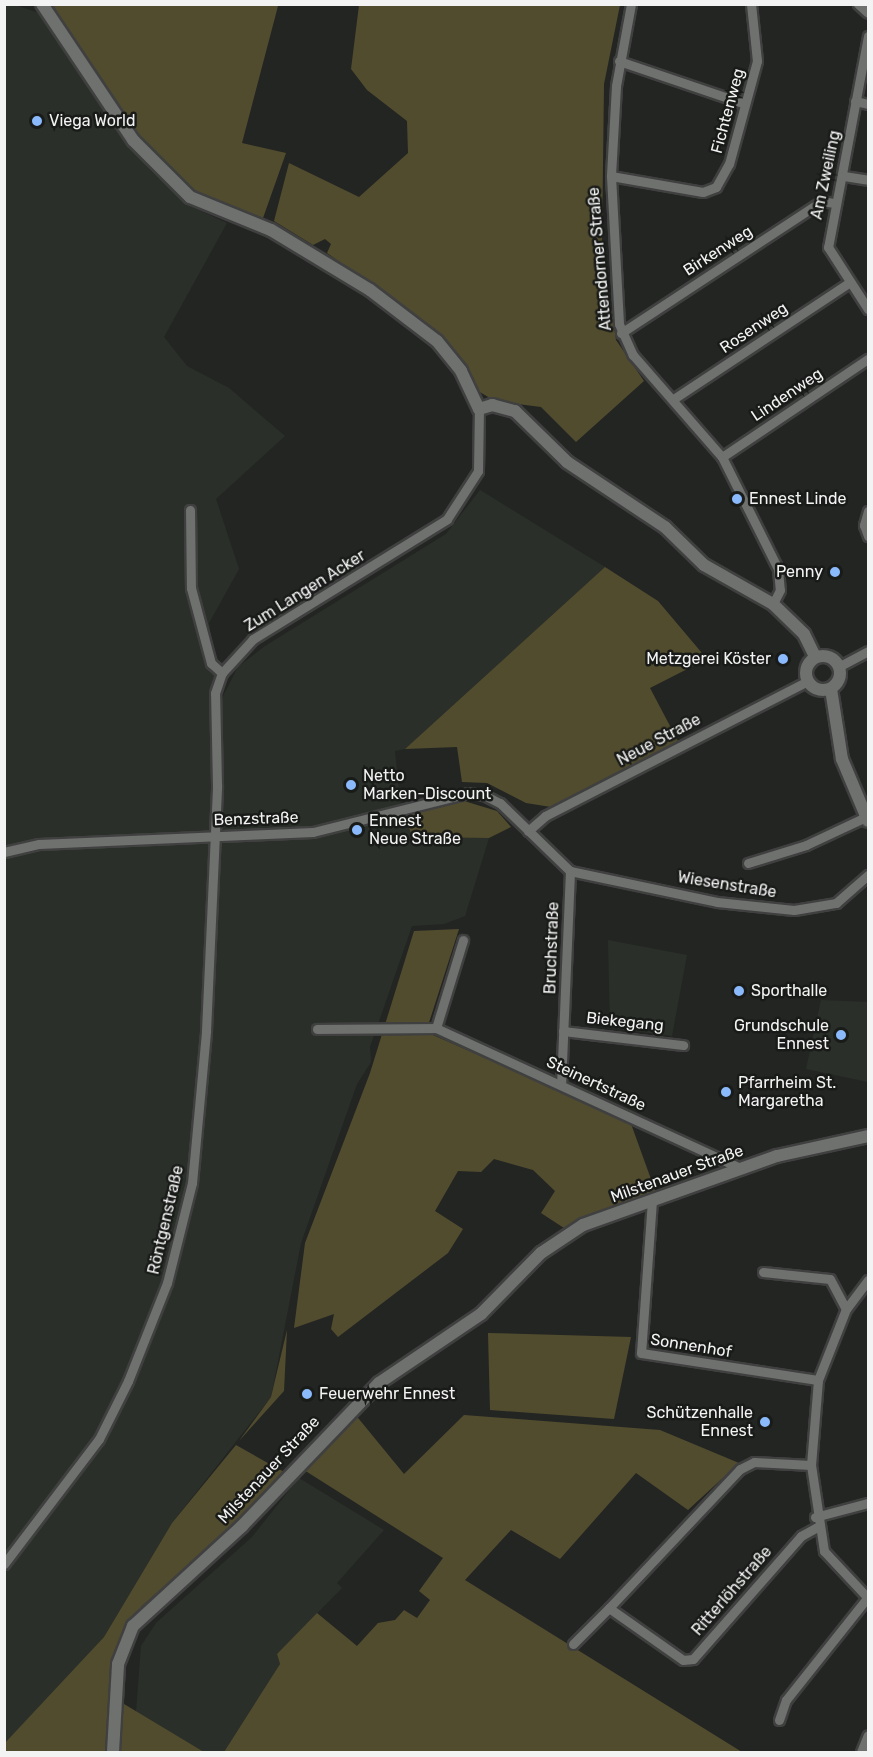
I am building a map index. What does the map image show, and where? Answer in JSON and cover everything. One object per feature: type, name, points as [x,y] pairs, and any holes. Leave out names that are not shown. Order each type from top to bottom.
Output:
[{"type":"street","points":[[42,4],[133,140],[164,174],[199,203],[271,230],[405,315],[448,354],[479,409],[492,405],[515,411],[567,462],[665,527],[704,565],[773,604],[804,634],[815,657]]},
{"type":"street","name":"Attendorner Straße","points":[[630,4],[619,61],[610,176],[621,333],[633,355],[675,398],[722,457],[778,569],[780,590],[773,604]]},
{"type":"street","name":"Fichtenweg","points":[[610,176],[703,192],[716,187],[729,164],[758,43],[751,4]]},
{"type":"street","points":[[858,4],[868,13]]},
{"type":"street","name":"Am Zweiling","points":[[868,36],[855,101],[844,176],[833,203],[828,247],[868,309]]},
{"type":"street","points":[[619,61],[745,104]]},
{"type":"street","points":[[855,101],[868,104]]},
{"type":"street","points":[[844,176],[868,180]]},
{"type":"street","name":"Birkenweg","points":[[621,333],[822,201],[833,203]]},
{"type":"street","name":"Rosenweg","points":[[675,398],[850,282]]},
{"type":"street","name":"Lindenweg","points":[[722,457],[868,359]]},
{"type":"street","name":"Zum Langen Acker","points":[[215,836],[215,693],[222,673],[253,639],[447,519],[478,471],[479,409]]},
{"type":"street","points":[[190,510],[191,588],[209,656],[222,673]]},
{"type":"street","points":[[868,511],[864,525],[868,536]]},
{"type":"street","points":[[840,666],[868,651]]},
{"type":"street","points":[[828,656],[840,666],[840,680],[831,689],[816,689],[808,681],[806,668],[815,657],[828,656]]},
{"type":"street","name":"Neue Straße","points":[[528,831],[545,816],[808,681]]},
{"type":"street","points":[[748,863],[806,845],[868,818],[842,759],[831,689]]},
{"type":"street","name":"Benzstraße","points":[[4,852],[37,844],[313,832],[468,793],[500,803],[528,831]]},
{"type":"street","points":[[528,831],[570,872]]},
{"type":"street","name":"Röntgenstraße","points":[[4,1564],[8,1553],[99,1439],[167,1283],[192,1183],[202,1098],[215,836]]},
{"type":"street","name":"Wiesenstraße","points":[[570,872],[717,902],[794,910],[836,903],[868,875]]},
{"type":"street","name":"Bruchstraße","points":[[561,1084],[570,872]]},
{"type":"street","points":[[436,1028],[463,940]]},
{"type":"street","name":"Steinertstraße","points":[[316,1029],[436,1028],[742,1169]]},
{"type":"street","name":"Biekegang","points":[[563,1031],[683,1045]]},
{"type":"street","name":"Milstenauer Straße","points":[[113,1752],[121,1652],[143,1612],[226,1541],[379,1383],[481,1314],[562,1238],[652,1200],[742,1169],[868,1136]]},
{"type":"street","name":"Sonnenhof","points":[[652,1200],[641,1353],[818,1380]]},
{"type":"street","points":[[763,1272],[830,1279],[846,1309]]},
{"type":"street","points":[[779,1720],[786,1700],[868,1598],[835,1568],[817,1527],[811,1465],[818,1380],[846,1309],[868,1280]]},
{"type":"street","points":[[573,1644],[740,1469],[754,1462],[811,1465]]},
{"type":"street","points":[[815,1517],[868,1503]]},
{"type":"street","name":"Ritterlöhstraße","points":[[609,1608],[682,1660],[693,1659],[801,1536],[817,1527]]},
{"type":"street","points":[[861,1752],[868,1735]]},
{"type":"shaded area","points":[[12,4],[39,13],[150,170],[188,205],[227,223],[164,337],[187,366],[229,388],[285,436],[216,499],[239,569],[209,623],[221,700],[238,667],[265,646],[446,534],[480,490],[605,567],[405,749],[395,751],[400,801],[412,837],[489,838],[465,916],[444,924],[412,926],[370,1047],[371,1062],[357,1084],[301,1243],[271,1397],[172,1523],[104,1637],[5,1744],[4,5]]},
{"type":"shaded area","points":[[52,5],[301,5],[278,6],[242,143],[286,153],[263,218],[201,196],[167,170],[136,134]]},
{"type":"shaded area","points":[[359,5],[620,5],[604,84],[602,244],[616,340],[644,381],[576,442],[541,407],[495,401],[478,391],[435,329],[327,253],[331,244],[325,239],[313,245],[274,221],[289,163],[359,197],[408,153],[407,121],[367,90],[351,69]]},
{"type":"shaded area","points":[[605,567],[658,601],[707,659],[650,688],[679,743],[551,807],[526,803],[487,783],[462,782],[457,747],[405,749]]},
{"type":"shaded area","points":[[464,801],[497,811],[511,827],[489,838],[412,837],[404,812]]},
{"type":"shaded area","points":[[459,929],[426,1032],[630,1121],[656,1193],[567,1230],[541,1213],[555,1191],[533,1170],[494,1159],[481,1172],[458,1171],[435,1211],[463,1229],[448,1253],[338,1337],[331,1329],[334,1314],[294,1328],[305,1243],[370,1073],[414,931]]},
{"type":"shaded area","points":[[608,940],[687,955],[672,1036],[610,1028]]},
{"type":"shaded area","name":"Grundschule Ennest","points":[[821,1000],[868,1002],[868,1082],[806,1069]]},
{"type":"shaded area","points":[[287,1330],[284,1391],[239,1441],[271,1397]]},
{"type":"shaded area","points":[[488,1333],[631,1337],[614,1419],[490,1410]]},
{"type":"shaded area","points":[[354,1413],[404,1474],[464,1415],[660,1430],[739,1463],[688,1510],[636,1473],[560,1559],[511,1530],[465,1580],[742,1752],[224,1752],[280,1664],[277,1654],[317,1613],[357,1646],[378,1623],[395,1620],[404,1610],[417,1618],[430,1600],[419,1591],[443,1558],[304,1470]]},
{"type":"shaded area","points":[[236,1445],[284,1472],[244,1516],[142,1606],[113,1655],[118,1664],[119,1701],[204,1752],[5,1752],[4,1744],[104,1637],[172,1523]]},
{"type":"shaded area","points":[[299,1478],[384,1530],[337,1583],[342,1588],[277,1654],[280,1664],[224,1752],[204,1752],[136,1712],[141,1646],[156,1623],[252,1537]]},
{"type":"place","name":"Viega World","points":[[37,121]]},
{"type":"place","name":"Ennest Linde","points":[[737,499]]},
{"type":"place","name":"Penny","points":[[835,572]]},
{"type":"place","name":"Metzgerei Köster","points":[[783,659]]},
{"type":"place","name":"Netto Marken-Discount","points":[[351,785]]},
{"type":"place","name":"Ennest Neue Straße","points":[[357,830]]},
{"type":"place","name":"Sporthalle","points":[[739,991]]},
{"type":"place","name":"Grundschule Ennest","points":[[841,1035]]},
{"type":"place","name":"Pfarrheim St. Margaretha","points":[[726,1092]]},
{"type":"place","name":"Feuerwehr Ennest","points":[[307,1394]]},
{"type":"place","name":"Schützenhalle Ennest","points":[[765,1422]]}]
